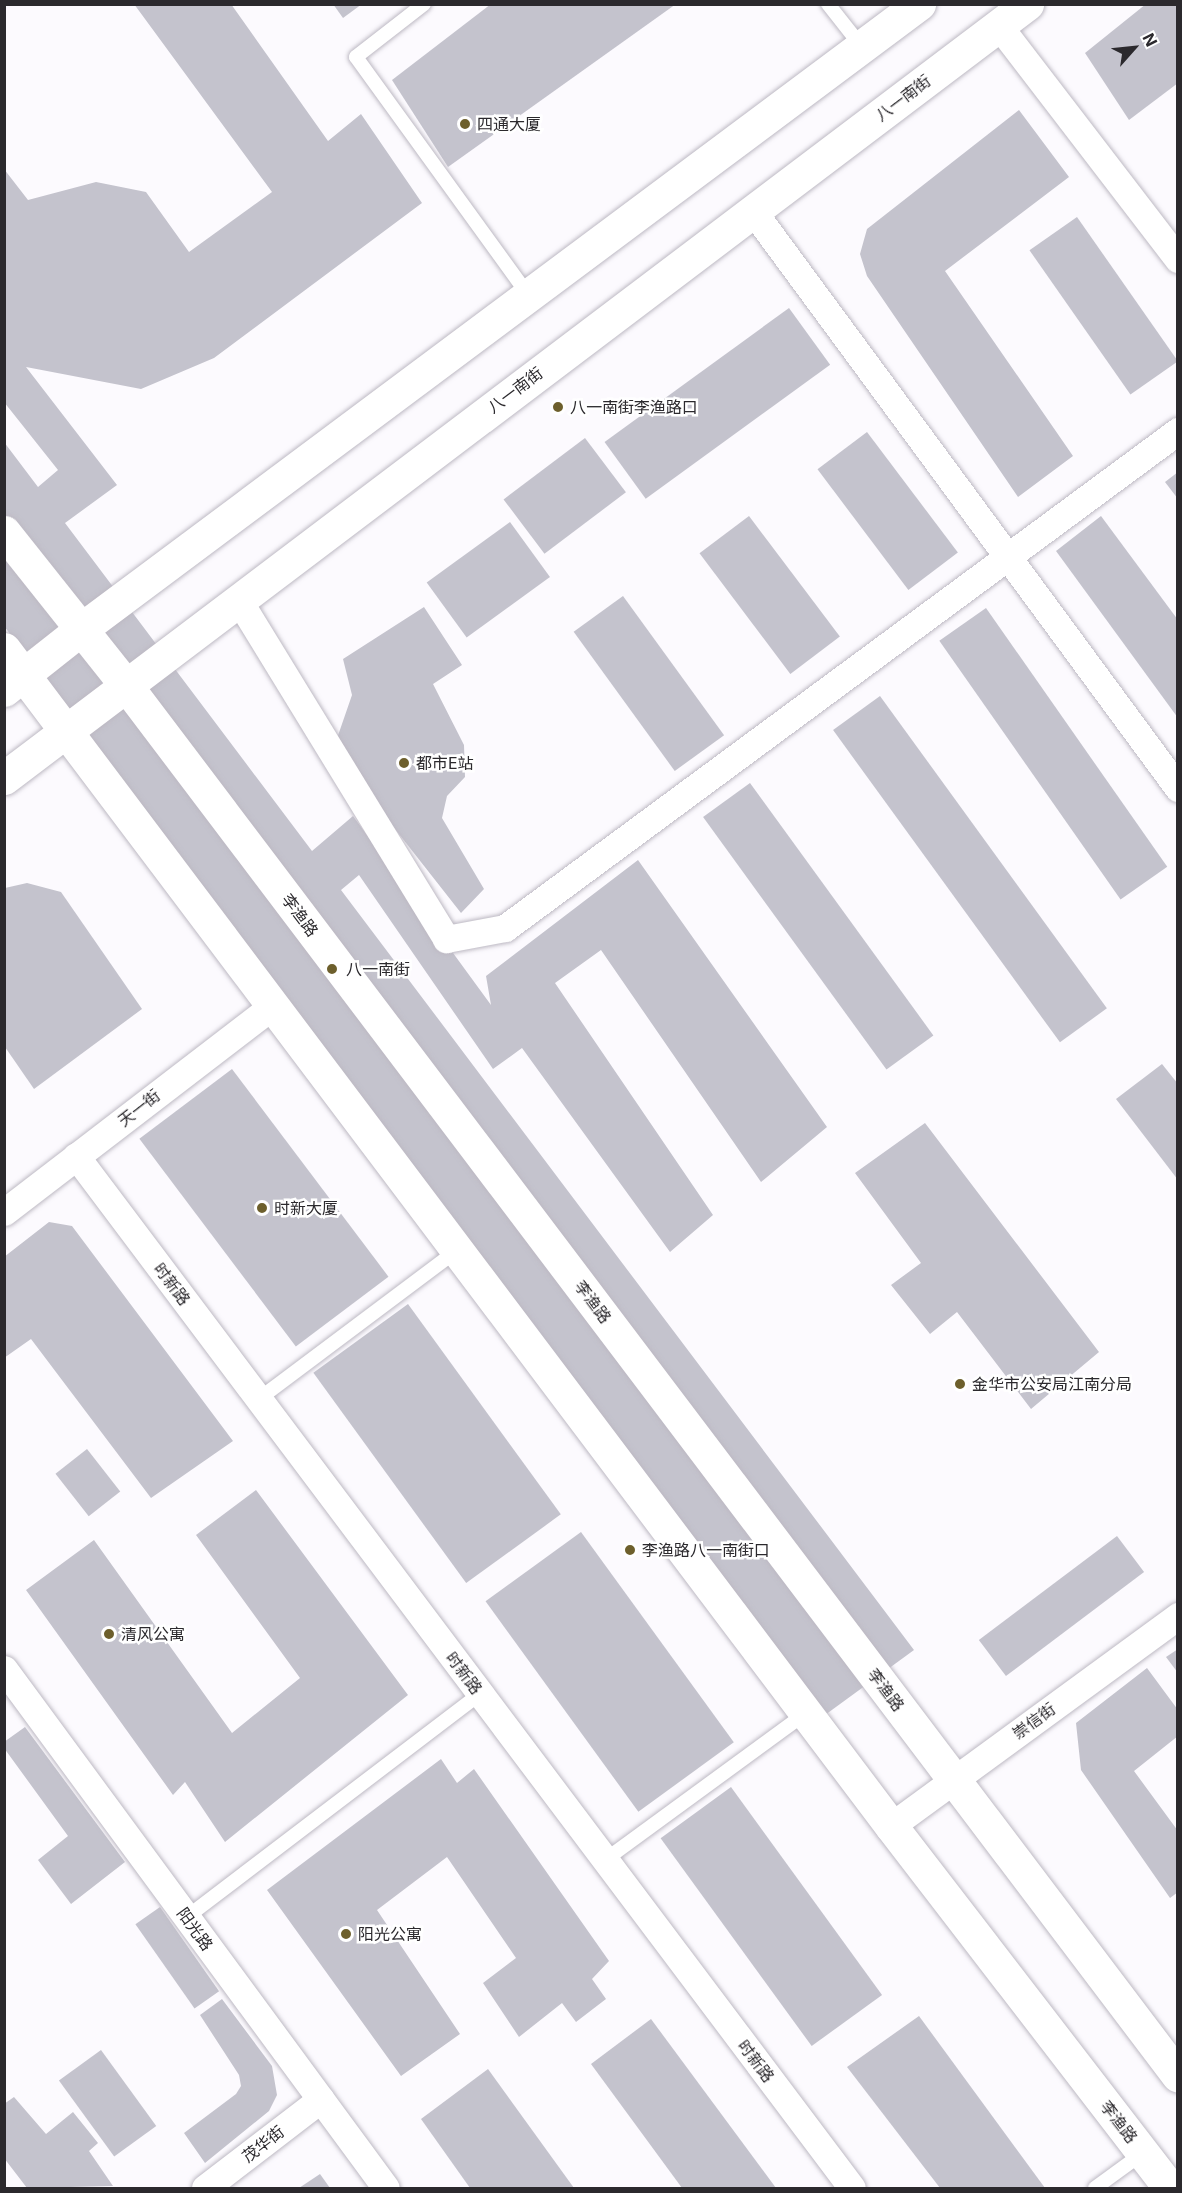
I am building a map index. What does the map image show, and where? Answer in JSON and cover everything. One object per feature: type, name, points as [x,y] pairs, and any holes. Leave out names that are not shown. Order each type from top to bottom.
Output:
[{"type":"main road","points":[[15,683],[80,630],[919,4]]},
{"type":"main road","name":"八一南街","points":[[4,778],[68,731],[125,684],[1027,4]]},
{"type":"main road","name":"李渔路","points":[[4,532],[125,684],[1178,2076]]},
{"type":"main road","name":"李渔路","points":[[4,649],[15,683],[68,731],[456,1251],[891,1826],[1170,2188]]},
{"type":"street","points":[[999,26],[1178,259]]},
{"type":"street","points":[[753,211],[1178,788]]},
{"type":"street","points":[[238,599],[446,939],[505,928],[1178,431]]},
{"type":"street","name":"天一街","points":[[4,1212],[274,1005]]},
{"type":"street","name":"时新路","points":[[76,1156],[852,2188]]},
{"type":"street","name":"崇信街","points":[[891,1826],[1178,1616]]},
{"type":"street","name":"阳光路","points":[[9,1683],[187,1917],[386,2188]]},
{"type":"street","name":"茂华街","points":[[211,2187],[321,2099]]},
{"type":"lane","points":[[424,4],[356,57],[529,295]]},
{"type":"lane","points":[[828,4],[862,47]]},
{"type":"lane","points":[[259,1400],[456,1251]]},
{"type":"lane","points":[[187,1917],[480,1694]]},
{"type":"lane","points":[[605,1860],[806,1713]]},
{"type":"lane","points":[[1095,2188],[1143,2153]]},
{"type":"building","points":[[134,4],[231,4],[328,141],[361,114],[422,203],[214,358],[141,389],[26,367],[117,485],[65,523],[312,851],[353,816],[491,1005],[486,976],[638,860],[827,1127],[761,1182],[601,950],[555,983],[713,1215],[670,1252],[522,1048],[493,1069],[359,875],[341,890],[914,1650],[825,1715],[4,626],[4,442],[38,487],[58,470],[4,402],[4,169],[28,200],[96,182],[146,192],[189,252],[272,192]]},
{"type":"building","points":[[333,4],[362,4],[343,18]]},
{"type":"building","name":"四通大厦","points":[[491,4],[676,4],[448,167],[392,80]]},
{"type":"building","points":[[1146,4],[1178,4],[1178,83],[1129,120],[1085,53]]},
{"type":"building","points":[[1019,110],[1069,177],[945,271],[1073,456],[1018,497],[867,276],[860,254],[867,229]]},
{"type":"building","points":[[1077,217],[1178,361],[1130,394],[1029,250]]},
{"type":"building","points":[[789,308],[830,365],[646,499],[605,442]]},
{"type":"building","points":[[867,432],[958,553],[908,590],[817,469]]},
{"type":"building","points":[[585,438],[626,492],[544,554],[504,499]]},
{"type":"building","points":[[1178,472],[1178,499],[1165,482]]},
{"type":"building","points":[[749,516],[840,637],[790,674],[699,553]]},
{"type":"building","points":[[1101,516],[1178,620],[1178,718],[1056,551]]},
{"type":"building","points":[[510,522],[550,577],[467,638],[427,583]]},
{"type":"building","points":[[623,596],[724,735],[675,771],[574,632]]},
{"type":"building","name":"都市E站","points":[[424,607],[462,665],[433,684],[464,745],[465,777],[447,796],[442,818],[484,889],[461,913],[333,750],[352,695],[343,659]]},
{"type":"building","points":[[986,608],[1167,867],[1121,900],[939,641]]},
{"type":"building","points":[[880,696],[1107,1008],[1060,1042],[833,730]]},
{"type":"building","points":[[750,783],[933,1035],[886,1070],[703,817]]},
{"type":"building","points":[[27,883],[61,892],[142,1009],[34,1089],[5,1047],[5,888]]},
{"type":"building","points":[[1162,1064],[1178,1084],[1178,1180],[1116,1099]]},
{"type":"building","name":"时新大厦","points":[[232,1069],[388,1277],[296,1346],[139,1139]]},
{"type":"building","points":[[925,1123],[1099,1352],[1031,1409],[957,1312],[930,1334],[891,1285],[921,1263],[855,1173]]},
{"type":"building","points":[[49,1222],[72,1226],[233,1441],[151,1498],[31,1339],[4,1358],[4,1257]]},
{"type":"building","points":[[408,1304],[561,1514],[466,1583],[313,1373]]},
{"type":"building","points":[[87,1449],[120,1492],[89,1516],[55,1474]]},
{"type":"building","name":"清风公寓","points":[[256,1490],[408,1695],[225,1842],[185,1782],[173,1795],[26,1590],[94,1540],[232,1733],[300,1678],[196,1535]]},
{"type":"building","points":[[581,1532],[734,1742],[638,1812],[486,1601]]},
{"type":"building","points":[[1117,1536],[1144,1572],[1006,1676],[979,1640]]},
{"type":"building","points":[[1178,1649],[1178,1673],[1166,1657]]},
{"type":"building","points":[[1147,1668],[1178,1710],[1178,1736],[1134,1771],[1178,1831],[1178,1892],[1170,1898],[1081,1770],[1076,1723]]},
{"type":"building","points":[[25,1727],[125,1862],[71,1904],[38,1860],[68,1836],[4,1748],[4,1742]]},
{"type":"building","name":"阳光公寓","points":[[441,1759],[457,1783],[474,1769],[609,1961],[592,1979],[606,1999],[576,2022],[562,2003],[519,2037],[483,1983],[516,1958],[447,1857],[377,1910],[460,2034],[401,2076],[267,1890]]},
{"type":"building","points":[[731,1787],[882,1995],[812,2046],[661,1838]]},
{"type":"building","points":[[160,1907],[219,1991],[195,2009],[135,1924]]},
{"type":"building","points":[[222,1999],[272,2066],[277,2095],[269,2111],[205,2163],[184,2133],[236,2094],[241,2086],[239,2075],[200,2015]]},
{"type":"building","points":[[919,2016],[1045,2188],[940,2188],[847,2067]]},
{"type":"building","points":[[651,2019],[776,2188],[682,2188],[591,2064]]},
{"type":"building","points":[[101,2050],[156,2126],[114,2157],[59,2081]]},
{"type":"building","points":[[488,2069],[574,2188],[470,2188],[421,2119]]},
{"type":"building","points":[[14,2097],[46,2134],[73,2112],[98,2143],[89,2151],[113,2186],[27,2188],[4,2158],[4,2104]]},
{"type":"building","points":[[320,2174],[330,2188],[299,2188]]},
{"type":"place","name":"四通大厦","points":[[465,124]]},
{"type":"place","name":"八一南街李渔路口","points":[[558,407]]},
{"type":"place","name":"都市E站","points":[[404,763]]},
{"type":"place","name":"八一南街","points":[[332,969]]},
{"type":"place","name":"时新大厦","points":[[262,1208]]},
{"type":"place","name":"金华市公安局江南分局","points":[[960,1384]]},
{"type":"place","name":"李渔路八一南街口","points":[[630,1550]]},
{"type":"place","name":"清风公寓","points":[[109,1634]]},
{"type":"place","name":"阳光公寓","points":[[346,1934]]}]
